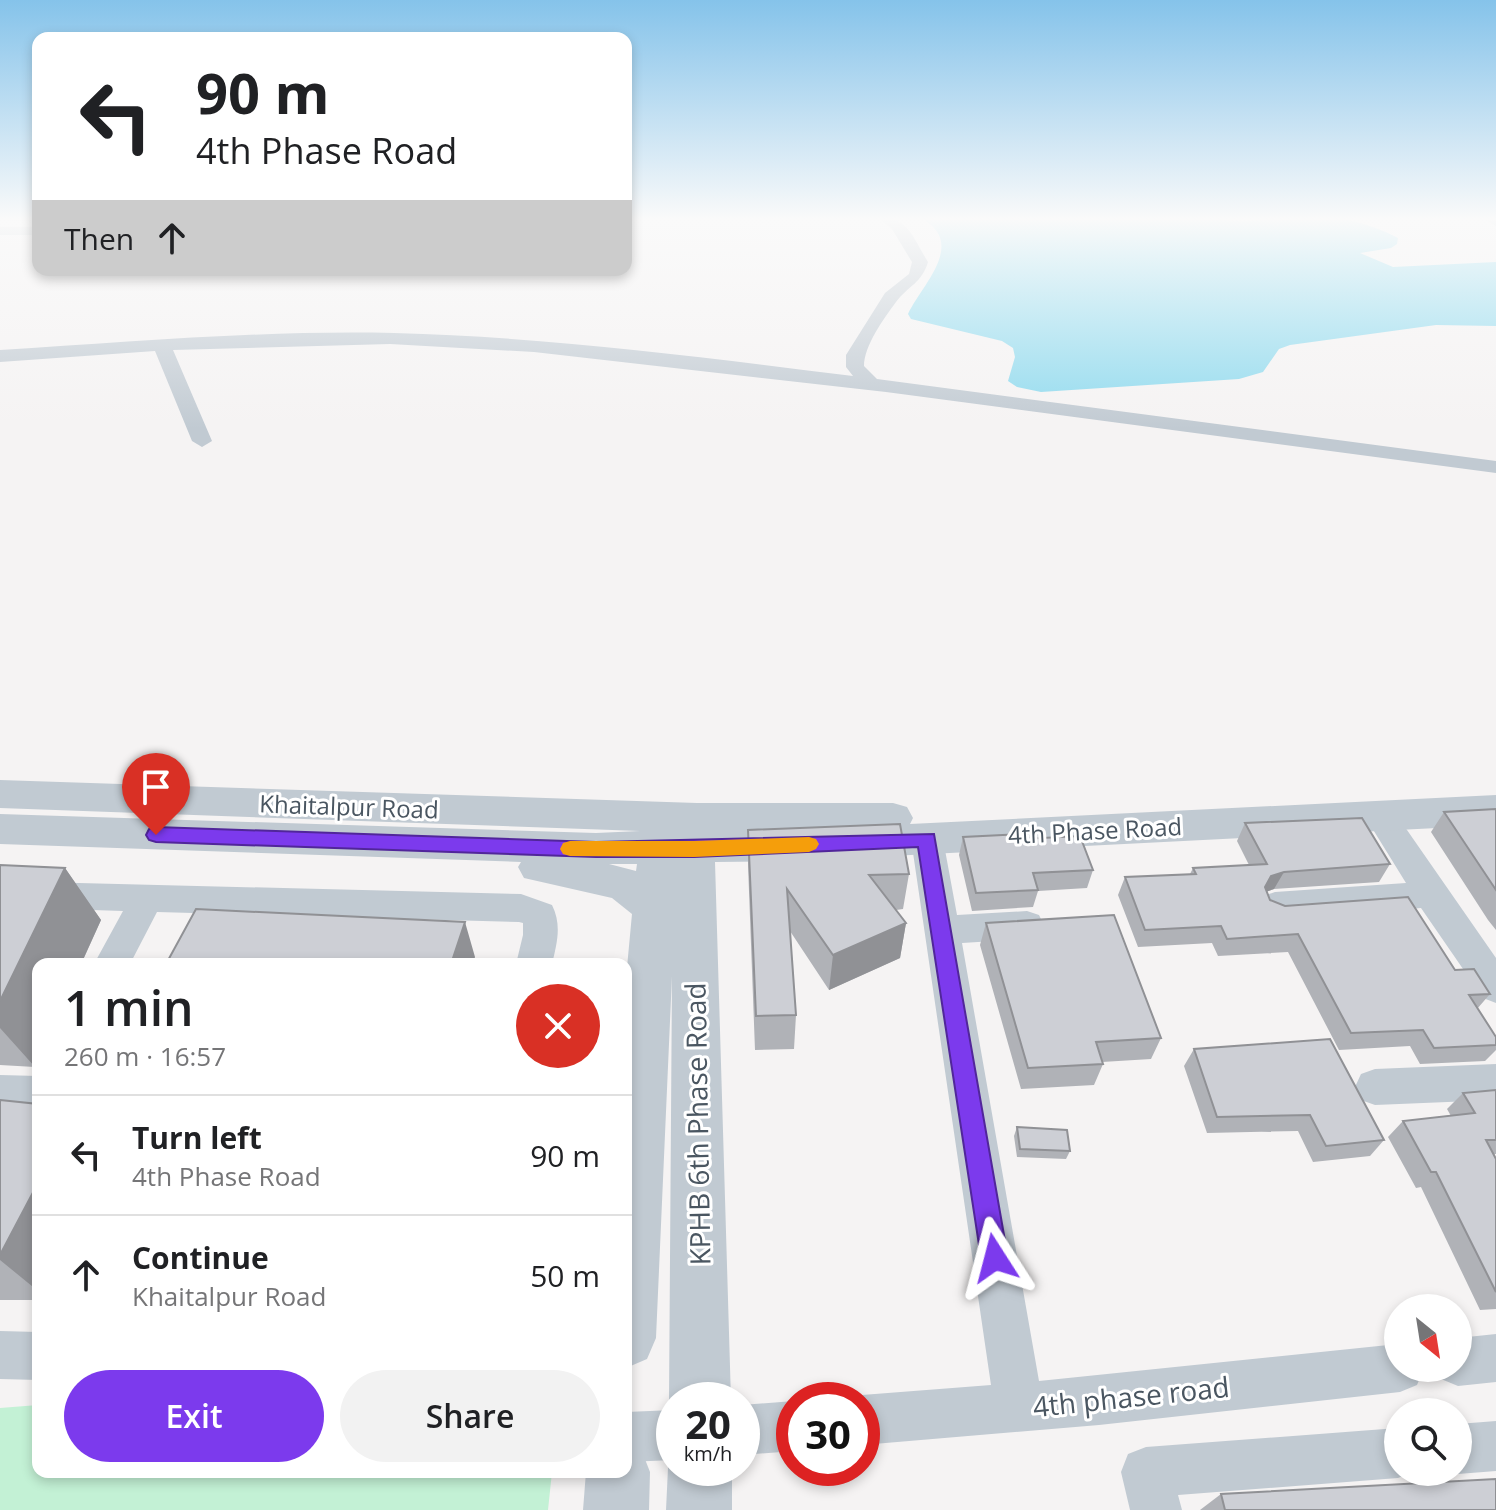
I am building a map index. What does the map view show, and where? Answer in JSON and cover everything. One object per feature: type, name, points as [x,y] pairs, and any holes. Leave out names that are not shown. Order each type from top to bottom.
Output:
[{"type":"street","points":[[871,384],[855,367],[855,355],[891,297],[902,287]]},
{"type":"street","points":[[0,356],[366,339],[446,340],[654,358],[871,384],[1496,467]]},
{"type":"street","points":[[162,347],[202,441]]},
{"type":"street","name":"4th Phase Road","points":[[678,833],[1496,788]]},
{"type":"street","name":"Khaitalpur Road","points":[[0,794],[678,833]]},
{"type":"street","name":"4th Phase Road","points":[[678,833],[927,839],[1496,810]]},
{"type":"street","points":[[1380,815],[1431,895],[1493,976]]},
{"type":"street","name":"Khaitalpur Road","points":[[0,829],[460,845],[678,833]]},
{"type":"street","name":"KPHB 6th Phase Road","points":[[632,1122],[655,907],[678,833]]},
{"type":"street","name":"KPHB 6th Phase Road","points":[[678,833],[699,1382]]},
{"type":"street","points":[[927,839],[1019,1407]]},
{"type":"street","points":[[460,845],[501,861],[624,884],[655,907]]},
{"type":"street","points":[[0,894],[521,908],[540,915],[541,935],[535,958]]},
{"type":"street","points":[[1275,906],[1431,895]]},
{"type":"street","points":[[115,958],[146,900]]},
{"type":"street","points":[[941,930],[1059,923]]},
{"type":"street","points":[[1375,1087],[1496,1082]]},
{"type":"street","points":[[0,1093],[32,1094]]},
{"type":"street","points":[[0,1355],[32,1356]]},
{"type":"street","points":[[1472,1361],[1496,1358]]},
{"type":"street","name":"4th phase road","points":[[880,1419],[1384,1370]]},
{"type":"street","points":[[632,1437],[656,1436]]},
{"type":"street","points":[[1472,1448],[1496,1446]]},
{"type":"street","points":[[1156,1510],[1146,1472],[1384,1454]]},
{"type":"street","points":[[616,1510],[618,1478]]},
{"type":"street","points":[[699,1510],[700,1486]]},
{"type":"green space","points":[[32,1405],[32,1478],[551,1478],[548,1510],[0,1510],[0,1408]]},
{"type":"water","points":[[924,287],[1496,287],[1496,326],[1436,325],[1290,345],[1279,349],[1263,372],[1239,379],[1041,392],[1017,387],[1008,381],[1015,357],[1013,348],[1002,341],[911,319],[908,314]]},
{"type":"building","points":[[1496,809],[1496,890],[1444,812]]},
{"type":"building","points":[[1362,818],[1390,864],[1284,872],[1271,876],[1265,887],[1270,900],[1285,906],[1408,897],[1455,970],[1474,969],[1490,994],[1469,995],[1496,1037],[1496,1045],[1434,1048],[1423,1030],[1351,1033],[1298,934],[1227,939],[1221,926],[1145,930],[1125,877],[1196,874],[1193,868],[1267,864],[1245,823]]},
{"type":"building","points":[[900,824],[909,874],[869,875],[906,923],[833,955],[787,889],[796,1015],[756,1016],[748,830]]},
{"type":"building","points":[[1022,834],[1023,839],[1080,836],[1093,870],[1033,873],[1038,890],[976,893],[963,837]]},
{"type":"building","points":[[0,865],[65,868],[0,1001]]},
{"type":"building","points":[[196,909],[465,922],[453,958],[169,958]]},
{"type":"building","points":[[1114,915],[1161,1038],[1096,1042],[1103,1064],[1028,1068],[986,923]]},
{"type":"building","points":[[1330,1039],[1384,1140],[1326,1146],[1310,1115],[1217,1117],[1194,1049]]},
{"type":"building","points":[[1496,1090],[1496,1140],[1486,1140],[1496,1159],[1496,1292],[1436,1172],[1431,1172],[1403,1121],[1475,1113],[1463,1093]]},
{"type":"building","points":[[0,1100],[32,1103],[32,1194],[0,1255]]},
{"type":"building","points":[[1017,1127],[1067,1130],[1070,1151],[1020,1149]]},
{"type":"building","points":[[1496,1479],[1496,1510],[1225,1510],[1221,1494],[1384,1485],[1472,1486],[1472,1480]]},
{"type":"slow traffic","points":[[570,849],[694,849],[809,844]]},
{"type":"route","points":[[156,835],[596,849],[694,849],[927,839],[995,1258]]}]
